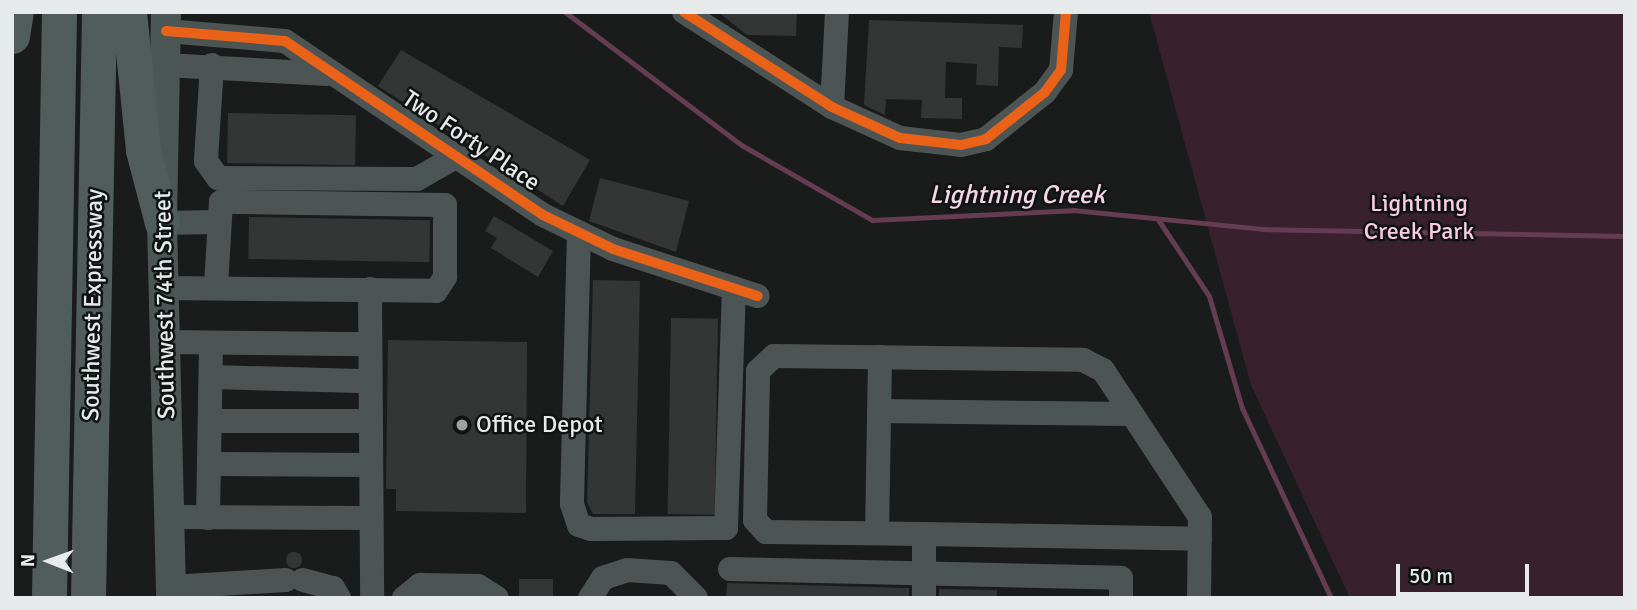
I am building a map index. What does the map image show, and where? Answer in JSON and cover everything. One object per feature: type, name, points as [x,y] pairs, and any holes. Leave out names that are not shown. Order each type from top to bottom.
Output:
[{"type":"highway","points":[[12,36],[16,12]]},
{"type":"highway","name":"Southwest Expressway","points":[[49,598],[59,12]]},
{"type":"highway","name":"Southwest Expressway","points":[[88,598],[99,12]]},
{"type":"highway","points":[[129,12],[143,149],[162,223]]},
{"type":"main road","name":"Southwest 74th Street","points":[[166,22],[162,223],[171,592]]},
{"type":"street","points":[[832,107],[837,12]]},
{"type":"street","points":[[696,17],[832,107],[900,138],[961,145],[986,139],[1045,92],[1061,70],[1066,12]]},
{"type":"street","name":"Two Forty Place","points":[[166,22],[265,35],[285,41],[331,74],[579,233],[758,296]]},
{"type":"street","name":"Two Forty Place","points":[[165,65],[212,65],[331,74]]},
{"type":"street","points":[[212,65],[206,160],[218,178],[417,178],[457,156]]},
{"type":"street","points":[[164,288],[216,286],[436,291],[442,285],[445,205],[228,201],[217,209],[216,286]]},
{"type":"street","points":[[162,223],[217,222]]},
{"type":"street","points":[[579,233],[572,504],[579,525],[591,529],[726,528],[734,288]]},
{"type":"street","points":[[370,289],[369,518],[372,598]]},
{"type":"street","points":[[164,342],[369,344]]},
{"type":"street","points":[[208,518],[211,343]]},
{"type":"street","points":[[1199,598],[1200,539],[1200,517],[1103,370],[1083,360],[774,356],[758,371],[755,520],[766,532],[1200,539]]},
{"type":"street","points":[[877,533],[880,357]]},
{"type":"street","points":[[211,377],[369,381]]},
{"type":"street","points":[[879,411],[1132,414]]},
{"type":"street","points":[[210,421],[369,421]]},
{"type":"street","points":[[209,464],[369,466]]},
{"type":"street","points":[[169,517],[369,518]]},
{"type":"street","points":[[924,586],[925,534]]},
{"type":"street","points":[[730,569],[924,586],[1121,578],[1121,598]]},
{"type":"street","points":[[590,598],[603,578],[627,570],[671,573],[696,598]]},
{"type":"street","points":[[171,592],[227,592],[294,580],[333,587],[338,598]]},
{"type":"street","points":[[404,598],[420,585],[461,585],[491,589],[497,598]]},
{"type":"green space","name":"Lightning Creek Park","points":[[1149,12],[1625,12],[1625,598],[1350,598],[1251,385]]},
{"type":"building","points":[[718,12],[797,12],[796,36],[747,35]]},
{"type":"building","points":[[869,20],[1023,25],[1022,48],[999,47],[998,86],[976,85],[977,64],[946,62],[945,98],[962,98],[962,119],[921,118],[922,100],[886,99],[885,115],[864,105]]},
{"type":"building","points":[[401,50],[590,160],[563,206],[378,86]]},
{"type":"building","points":[[228,113],[356,115],[355,165],[227,163]]},
{"type":"building","points":[[600,178],[689,201],[676,252],[589,221]]},
{"type":"building","points":[[494,216],[553,251],[538,277],[491,248],[497,238],[485,231]]},
{"type":"building","points":[[249,217],[430,220],[429,262],[248,259]]},
{"type":"building","points":[[593,280],[640,281],[635,514],[593,514],[587,502]]},
{"type":"building","points":[[671,318],[718,319],[715,515],[668,514]]},
{"type":"building","points":[[388,340],[527,342],[526,513],[396,511],[396,489],[386,489]]},
{"type":"building","points":[[291,552],[297,552],[302,560],[300,566],[291,568],[286,563],[286,557]]},
{"type":"building","points":[[519,579],[553,579],[553,598],[519,598]]},
{"type":"building","points":[[727,583],[909,588],[909,598],[726,598]]},
{"type":"building","points":[[939,589],[997,590],[997,598],[939,598]]},
{"type":"waterway","name":"Lightning Creek","points":[[565,12],[743,146],[872,220],[1073,210],[1262,229],[1625,236]]},
{"type":"waterway","name":"Lightning Creek","points":[[1159,221],[1209,296],[1242,408],[1331,598]]},
{"type":"cycle path","points":[[684,12],[832,107],[900,138],[961,145],[986,139],[1045,92],[1061,70],[1066,12]]},
{"type":"cycle path","points":[[166,31],[285,41],[543,215],[613,249],[758,296]]},
{"type":"place","name":"Office Depot","points":[[462,425]]}]
